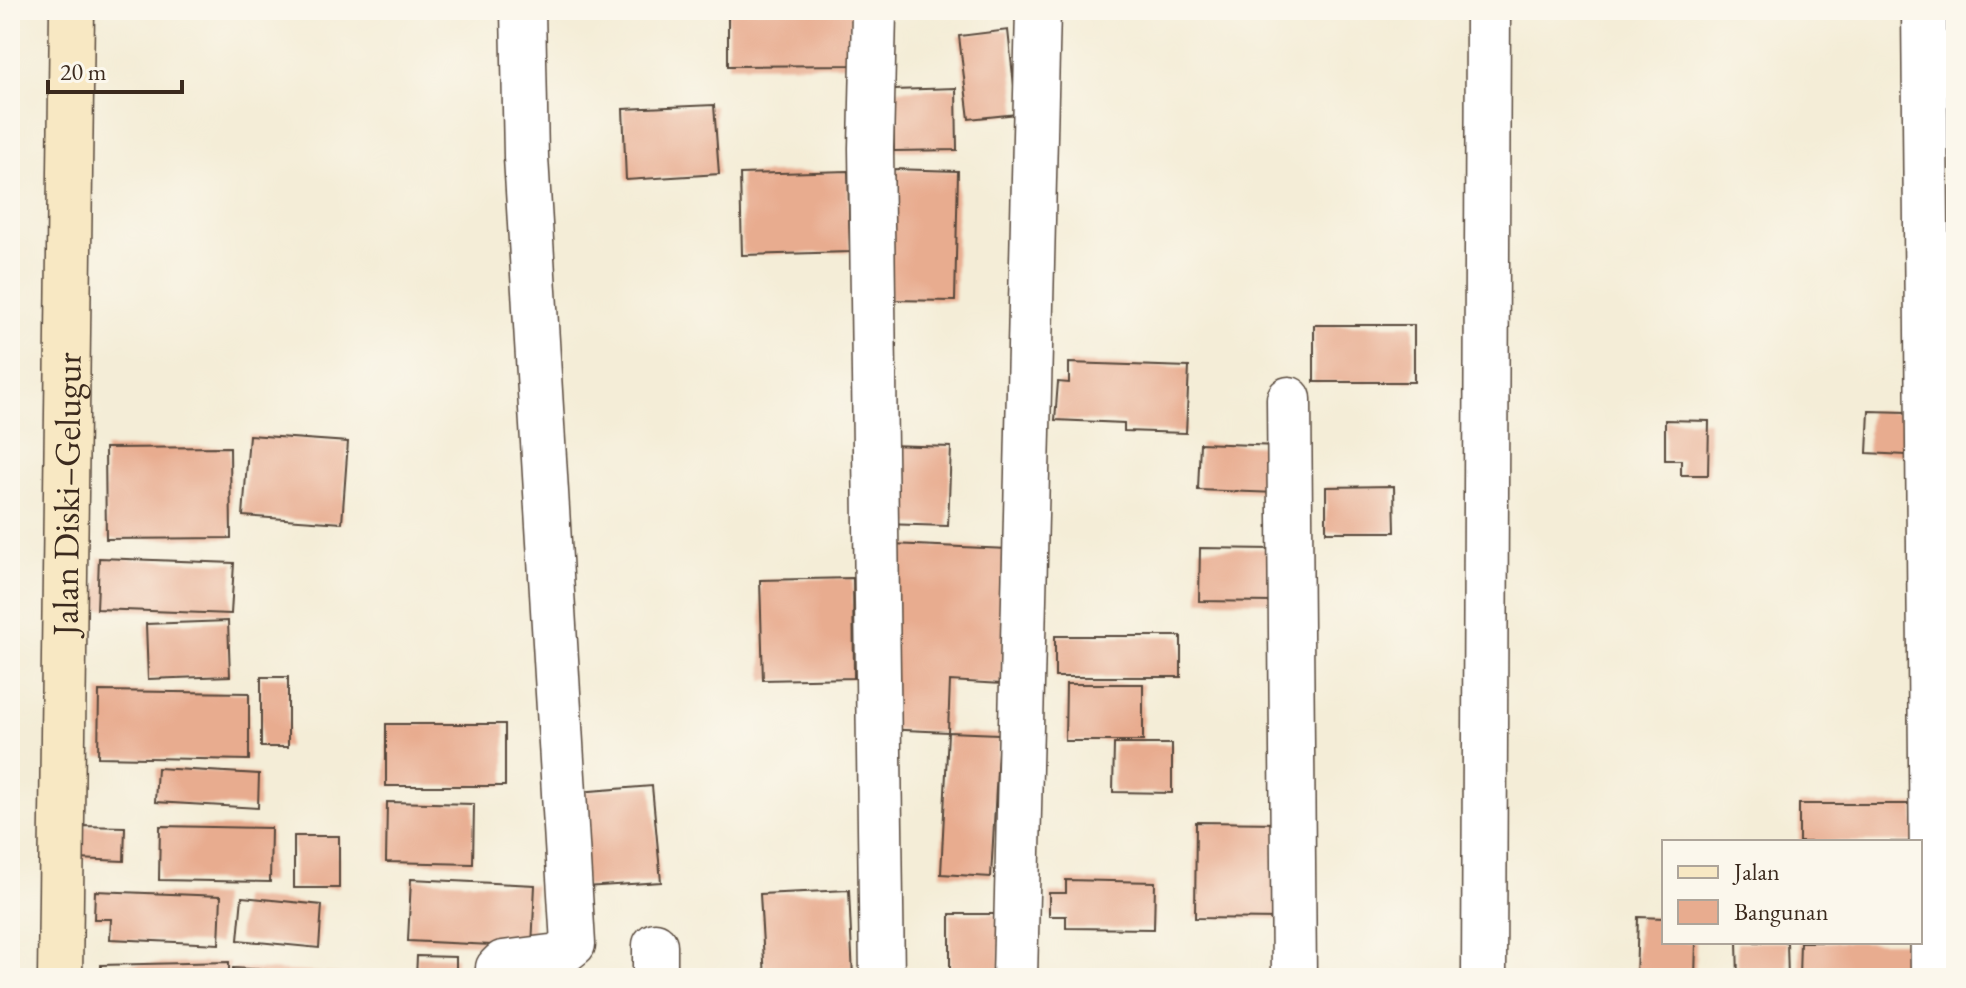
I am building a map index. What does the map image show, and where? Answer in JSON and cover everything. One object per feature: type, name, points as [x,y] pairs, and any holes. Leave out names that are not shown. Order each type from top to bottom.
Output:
[{"type":"main road","name":"Jalan Diski–Gelugur","points":[[60,978],[72,10]]},
{"type":"street","points":[[498,978],[498,968],[503,963],[558,956],[573,944],[526,157],[523,10]]},
{"type":"street","points":[[1015,978],[1038,10]]},
{"type":"street","points":[[1484,978],[1488,10]]},
{"type":"street","points":[[1924,10],[1933,978]]},
{"type":"street","points":[[874,13],[871,148],[882,978]]},
{"type":"street","points":[[1289,399],[1294,978]]},
{"type":"building","points":[[728,10],[854,10],[855,65],[728,66]]},
{"type":"building","points":[[1008,30],[1017,114],[969,119],[959,36]]},
{"type":"building","points":[[956,88],[957,150],[894,151],[893,90]]},
{"type":"building","points":[[714,105],[719,174],[626,180],[623,109]]},
{"type":"building","points":[[892,169],[958,171],[955,301],[889,300]]},
{"type":"building","points":[[848,171],[850,252],[742,255],[740,174]]},
{"type":"building","points":[[1314,325],[1414,325],[1414,382],[1314,382]]},
{"type":"building","points":[[1069,363],[1189,367],[1186,433],[1124,431],[1124,423],[1055,420],[1058,382],[1069,383]]},
{"type":"building","points":[[1869,411],[1907,412],[1906,455],[1867,453]]},
{"type":"building","points":[[1665,420],[1709,421],[1708,475],[1681,475],[1681,460],[1665,460]]},
{"type":"building","points":[[249,435],[348,442],[342,523],[243,516]]},
{"type":"building","points":[[1200,443],[1278,446],[1277,493],[1198,490]]},
{"type":"building","points":[[887,445],[951,447],[948,526],[884,524]]},
{"type":"building","points":[[230,447],[231,538],[106,539],[105,448]]},
{"type":"building","points":[[1394,486],[1395,532],[1326,532],[1326,487]]},
{"type":"building","points":[[1946,510],[1956,510],[1956,551],[1947,552]]},
{"type":"building","points":[[891,544],[1008,549],[1002,684],[950,681],[948,732],[883,729]]},
{"type":"building","points":[[1200,548],[1273,549],[1272,602],[1199,601]]},
{"type":"building","points":[[99,558],[234,563],[231,614],[97,609]]},
{"type":"building","points":[[1946,560],[1956,560],[1956,627],[1945,627]]},
{"type":"building","points":[[853,578],[854,678],[763,680],[760,580]]},
{"type":"building","points":[[228,621],[230,676],[148,679],[146,624]]},
{"type":"building","points":[[1055,636],[1181,636],[1181,677],[1055,677]]},
{"type":"building","points":[[261,677],[288,677],[288,747],[261,747]]},
{"type":"building","points":[[1066,684],[1143,684],[1143,741],[1065,741]]},
{"type":"building","points":[[99,691],[249,693],[249,760],[98,757]]},
{"type":"building","points":[[386,724],[505,724],[505,786],[386,786]]},
{"type":"building","points":[[948,732],[999,734],[991,877],[941,874]]},
{"type":"building","points":[[1114,744],[1172,744],[1172,793],[1113,792]]},
{"type":"building","points":[[157,768],[259,774],[258,808],[155,802]]},
{"type":"building","points":[[652,786],[661,882],[585,887],[578,792]]},
{"type":"building","points":[[387,802],[474,804],[473,864],[386,862]]},
{"type":"building","points":[[1799,804],[1915,804],[1914,840],[1799,840]]},
{"type":"building","points":[[1196,822],[1286,823],[1285,919],[1195,918]]},
{"type":"building","points":[[80,826],[125,827],[124,861],[78,859]]},
{"type":"building","points":[[160,826],[271,828],[270,882],[159,880]]},
{"type":"building","points":[[294,836],[339,836],[339,888],[294,888]]},
{"type":"building","points":[[411,879],[535,885],[532,947],[408,941]]},
{"type":"building","points":[[1066,880],[1155,882],[1154,929],[1066,928],[1066,916],[1049,916],[1049,893],[1066,893]]},
{"type":"building","points":[[849,890],[853,978],[765,978],[760,894]]},
{"type":"building","points":[[95,891],[221,896],[219,944],[110,939],[111,919],[94,919]]},
{"type":"building","points":[[242,897],[322,905],[319,948],[238,940]]},
{"type":"building","points":[[950,914],[1000,914],[1000,978],[950,978]]},
{"type":"building","points":[[1638,917],[1662,918],[1662,944],[1696,944],[1695,978],[1636,978]]},
{"type":"building","points":[[1737,944],[1787,944],[1788,978],[1738,978]]},
{"type":"building","points":[[1800,944],[1919,944],[1918,978],[1854,975],[1854,978],[1799,978]]},
{"type":"building","points":[[417,956],[456,957],[456,978],[416,978]]},
{"type":"building","points":[[229,962],[229,978],[101,978],[101,965]]},
{"type":"building","points":[[233,968],[342,974],[342,978],[232,978]]},
{"type":"building","points":[[1184,972],[1273,972],[1273,978],[1184,978]]}]
